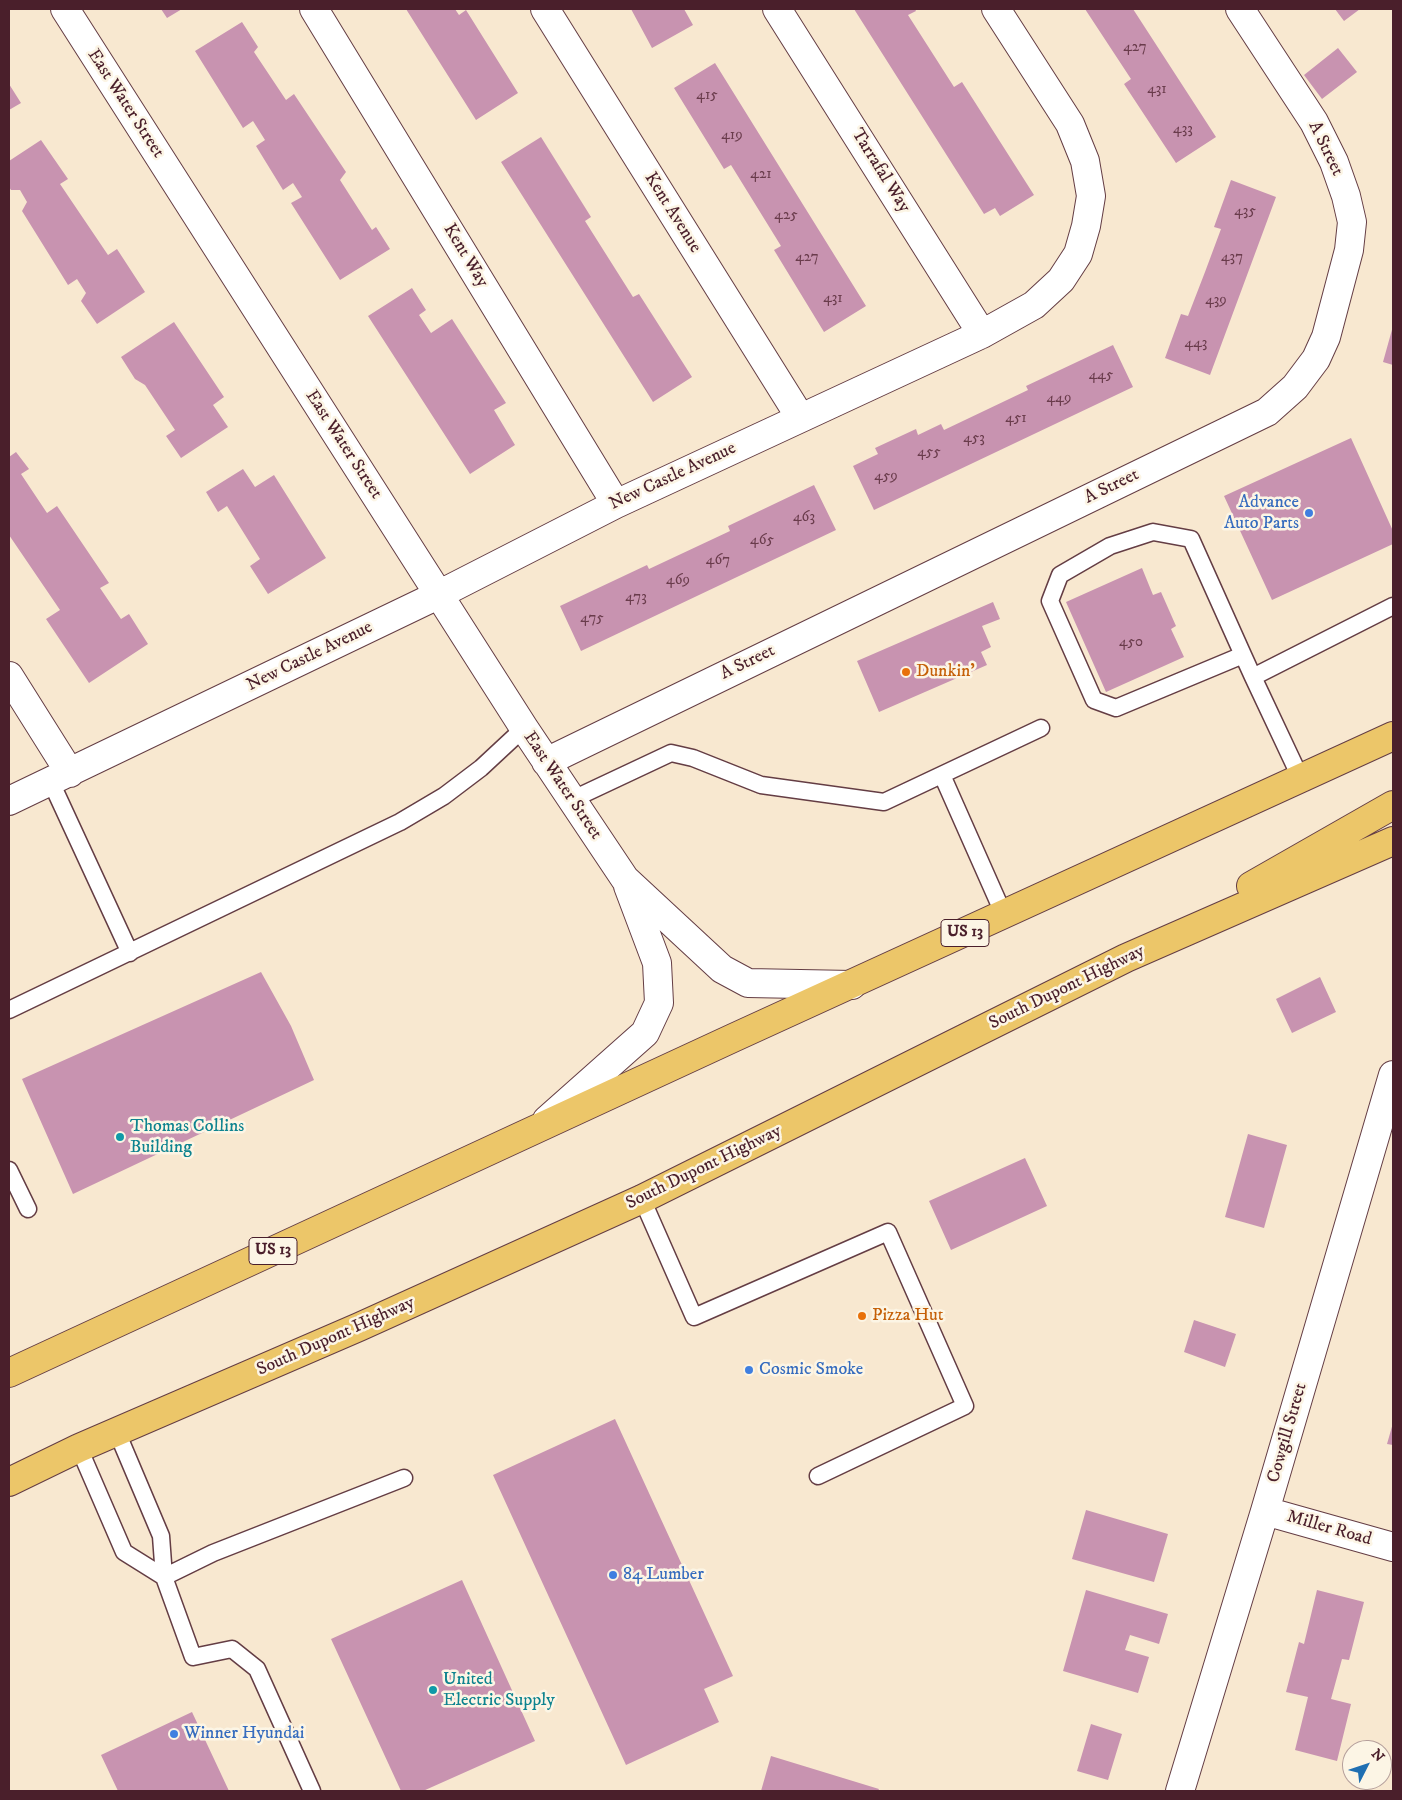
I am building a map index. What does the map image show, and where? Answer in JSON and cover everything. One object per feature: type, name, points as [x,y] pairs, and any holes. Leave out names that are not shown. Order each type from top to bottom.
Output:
[{"type":"highway","name":"US 13","points":[[9,1373],[1393,736]]},
{"type":"highway","points":[[1126,958],[1393,806]]},
{"type":"highway","name":"South Dupont Highway","points":[[9,1482],[79,1448],[359,1327],[642,1199],[1126,958],[1393,841]]},
{"type":"street","name":"East Water Street","points":[[65,9],[438,595],[625,880],[657,963],[659,1003],[645,1033],[537,1130]]},
{"type":"street","name":"Kent Way","points":[[314,9],[616,504]]},
{"type":"street","name":"Kent Avenue","points":[[545,9],[800,417]]},
{"type":"street","name":"Tarrafal Way","points":[[777,9],[982,334]]},
{"type":"street","name":"New Castle Avenue","points":[[9,802],[438,595],[616,504],[982,334],[1034,305],[1061,280],[1078,254],[1086,226],[1091,196],[1085,161],[1070,124],[996,9]]},
{"type":"street","name":"A Street","points":[[546,762],[1267,412],[1295,387],[1316,359],[1326,336],[1350,250],[1352,222],[1346,196],[1334,162],[1314,122],[1240,9]]},
{"type":"street","points":[[9,676],[61,777]]},
{"type":"street","name":"East Water Street","points":[[625,880],[722,969],[748,983],[852,985]]},
{"type":"street","name":"Cowgill Street","points":[[1180,1791],[1393,1074]]},
{"type":"street","name":"Miller Road","points":[[1265,1510],[1393,1547]]},
{"type":"lane","points":[[1244,655],[1116,708],[1094,700],[1050,600],[1060,574],[1110,546],[1153,532],[1191,539],[1244,655],[1253,677],[1302,779]]},
{"type":"lane","points":[[1253,677],[1393,606]]},
{"type":"lane","points":[[9,1010],[400,822],[444,796],[481,768],[524,728]]},
{"type":"lane","points":[[571,800],[671,753],[693,758],[762,785],[884,802],[1040,728]]},
{"type":"lane","points":[[942,775],[1004,915]]},
{"type":"lane","points":[[61,777],[130,953]]},
{"type":"lane","points":[[9,1170],[28,1209]]},
{"type":"lane","points":[[642,1199],[694,1317],[888,1232],[966,1406],[818,1476]]},
{"type":"lane","points":[[117,1432],[162,1536],[164,1577],[193,1657],[232,1648],[257,1669],[312,1791]]},
{"type":"lane","points":[[79,1448],[124,1552],[164,1577]]},
{"type":"lane","points":[[164,1577],[213,1553],[404,1478]]},
{"type":"building","points":[[161,9],[182,9],[167,18]]},
{"type":"building","points":[[406,9],[455,9],[459,15],[466,10],[518,93],[476,120]]},
{"type":"building","points":[[631,9],[684,9],[693,25],[652,48]]},
{"type":"building","points":[[854,9],[915,9],[916,11],[908,15],[954,87],[962,82],[1034,195],[1000,216],[995,208],[984,214]]},
{"type":"building","points":[[1085,9],[1133,9],[1216,137],[1176,163],[1124,84],[1131,79]]},
{"type":"building","points":[[1335,9],[1360,9],[1344,21]]},
{"type":"building","points":[[242,22],[258,47],[254,52],[286,100],[294,94],[346,172],[340,180],[372,230],[376,227],[390,249],[340,280],[291,203],[302,197],[293,183],[283,190],[256,146],[265,140],[253,121],[243,128],[195,51]]},
{"type":"building","points":[[1338,48],[1357,72],[1322,99],[1304,75]]},
{"type":"building","points":[[715,63],[866,306],[824,332],[774,250],[781,246],[731,165],[724,169],[674,88]]},
{"type":"building","points":[[9,84],[21,103],[9,110]]},
{"type":"building","points":[[541,137],[591,217],[585,221],[633,297],[639,294],[692,377],[653,402],[501,162]]},
{"type":"building","points":[[41,140],[68,179],[60,184],[108,255],[117,249],[145,292],[97,324],[81,301],[86,293],[77,279],[68,285],[22,211],[27,202],[20,190],[11,190],[9,187],[9,161]]},
{"type":"building","points":[[1231,180],[1276,197],[1210,375],[1165,358],[1181,314],[1188,316],[1221,229],[1214,227]]},
{"type":"building","points":[[412,288],[426,310],[419,315],[431,333],[452,319],[506,403],[494,410],[515,445],[470,474],[368,316]]},
{"type":"building","points":[[174,322],[224,397],[213,405],[228,427],[181,458],[166,436],[175,430],[145,385],[135,379],[121,357]]},
{"type":"building","points":[[1393,326],[1393,365],[1383,362]]},
{"type":"building","points":[[1113,345],[1133,387],[874,510],[853,466],[878,454],[875,448],[916,429],[918,435],[941,424],[944,430],[1028,390],[1026,386]]},
{"type":"building","name":"Advance Auto Parts","points":[[1351,438],[1393,531],[1393,544],[1272,600],[1224,496]]},
{"type":"building","points":[[16,452],[29,469],[21,474],[47,513],[57,506],[109,583],[100,588],[121,619],[129,614],[148,644],[89,683],[46,619],[60,610],[9,535],[9,457]]},
{"type":"building","points":[[243,469],[255,487],[274,475],[326,558],[268,594],[250,566],[260,559],[227,506],[218,512],[206,492]]},
{"type":"building","points":[[814,485],[836,530],[581,651],[560,606],[647,565],[649,569],[730,531],[728,526]]},
{"type":"building","points":[[1142,568],[1153,595],[1161,592],[1176,626],[1171,629],[1184,657],[1106,692],[1066,602]]},
{"type":"building","points":[[993,602],[1000,619],[982,626],[991,647],[981,652],[987,665],[879,712],[857,661]]},
{"type":"building","name":"Thomas Collins Building","points":[[261,972],[291,1026],[314,1080],[73,1194],[22,1079]]},
{"type":"building","points":[[1320,977],[1336,1012],[1292,1033],[1276,999]]},
{"type":"building","points":[[1248,1134],[1287,1145],[1264,1228],[1225,1217]]},
{"type":"building","points":[[1025,1158],[1047,1206],[951,1250],[929,1201]]},
{"type":"building","points":[[1194,1320],[1236,1334],[1225,1367],[1184,1352]]},
{"type":"building","name":"84 Lumber","points":[[615,1419],[733,1676],[704,1689],[719,1722],[626,1765],[493,1475]]},
{"type":"building","points":[[1393,1423],[1393,1445],[1387,1444]]},
{"type":"building","points":[[1086,1510],[1168,1534],[1154,1582],[1072,1559]]},
{"type":"building","name":"United Electric Supply","points":[[462,1580],[535,1741],[423,1791],[401,1791],[331,1639]]},
{"type":"building","points":[[1086,1590],[1168,1614],[1159,1644],[1130,1635],[1125,1650],[1149,1657],[1138,1693],[1063,1671]]},
{"type":"building","points":[[1317,1590],[1364,1602],[1349,1660],[1342,1659],[1331,1699],[1351,1704],[1337,1761],[1295,1750],[1308,1697],[1286,1692],[1299,1642],[1304,1644]]},
{"type":"building","name":"Winner Hyundai","points":[[192,1712],[229,1791],[118,1791],[101,1755]]},
{"type":"building","points":[[1091,1724],[1122,1734],[1108,1780],[1077,1771]]},
{"type":"building","points":[[771,1756],[879,1789],[878,1791],[761,1791]]},
{"type":"place","name":"Advance Auto Parts","points":[[1309,513]]},
{"type":"place","name":"Dunkin'","points":[[906,672]]},
{"type":"place","name":"Thomas Collins Building","points":[[120,1137]]},
{"type":"place","name":"Pizza Hut","points":[[862,1316]]},
{"type":"place","name":"Cosmic Smoke","points":[[749,1370]]},
{"type":"place","name":"84 Lumber","points":[[613,1575]]},
{"type":"place","name":"United Electric Supply","points":[[433,1690]]},
{"type":"place","name":"Winner Hyundai","points":[[174,1734]]}]
